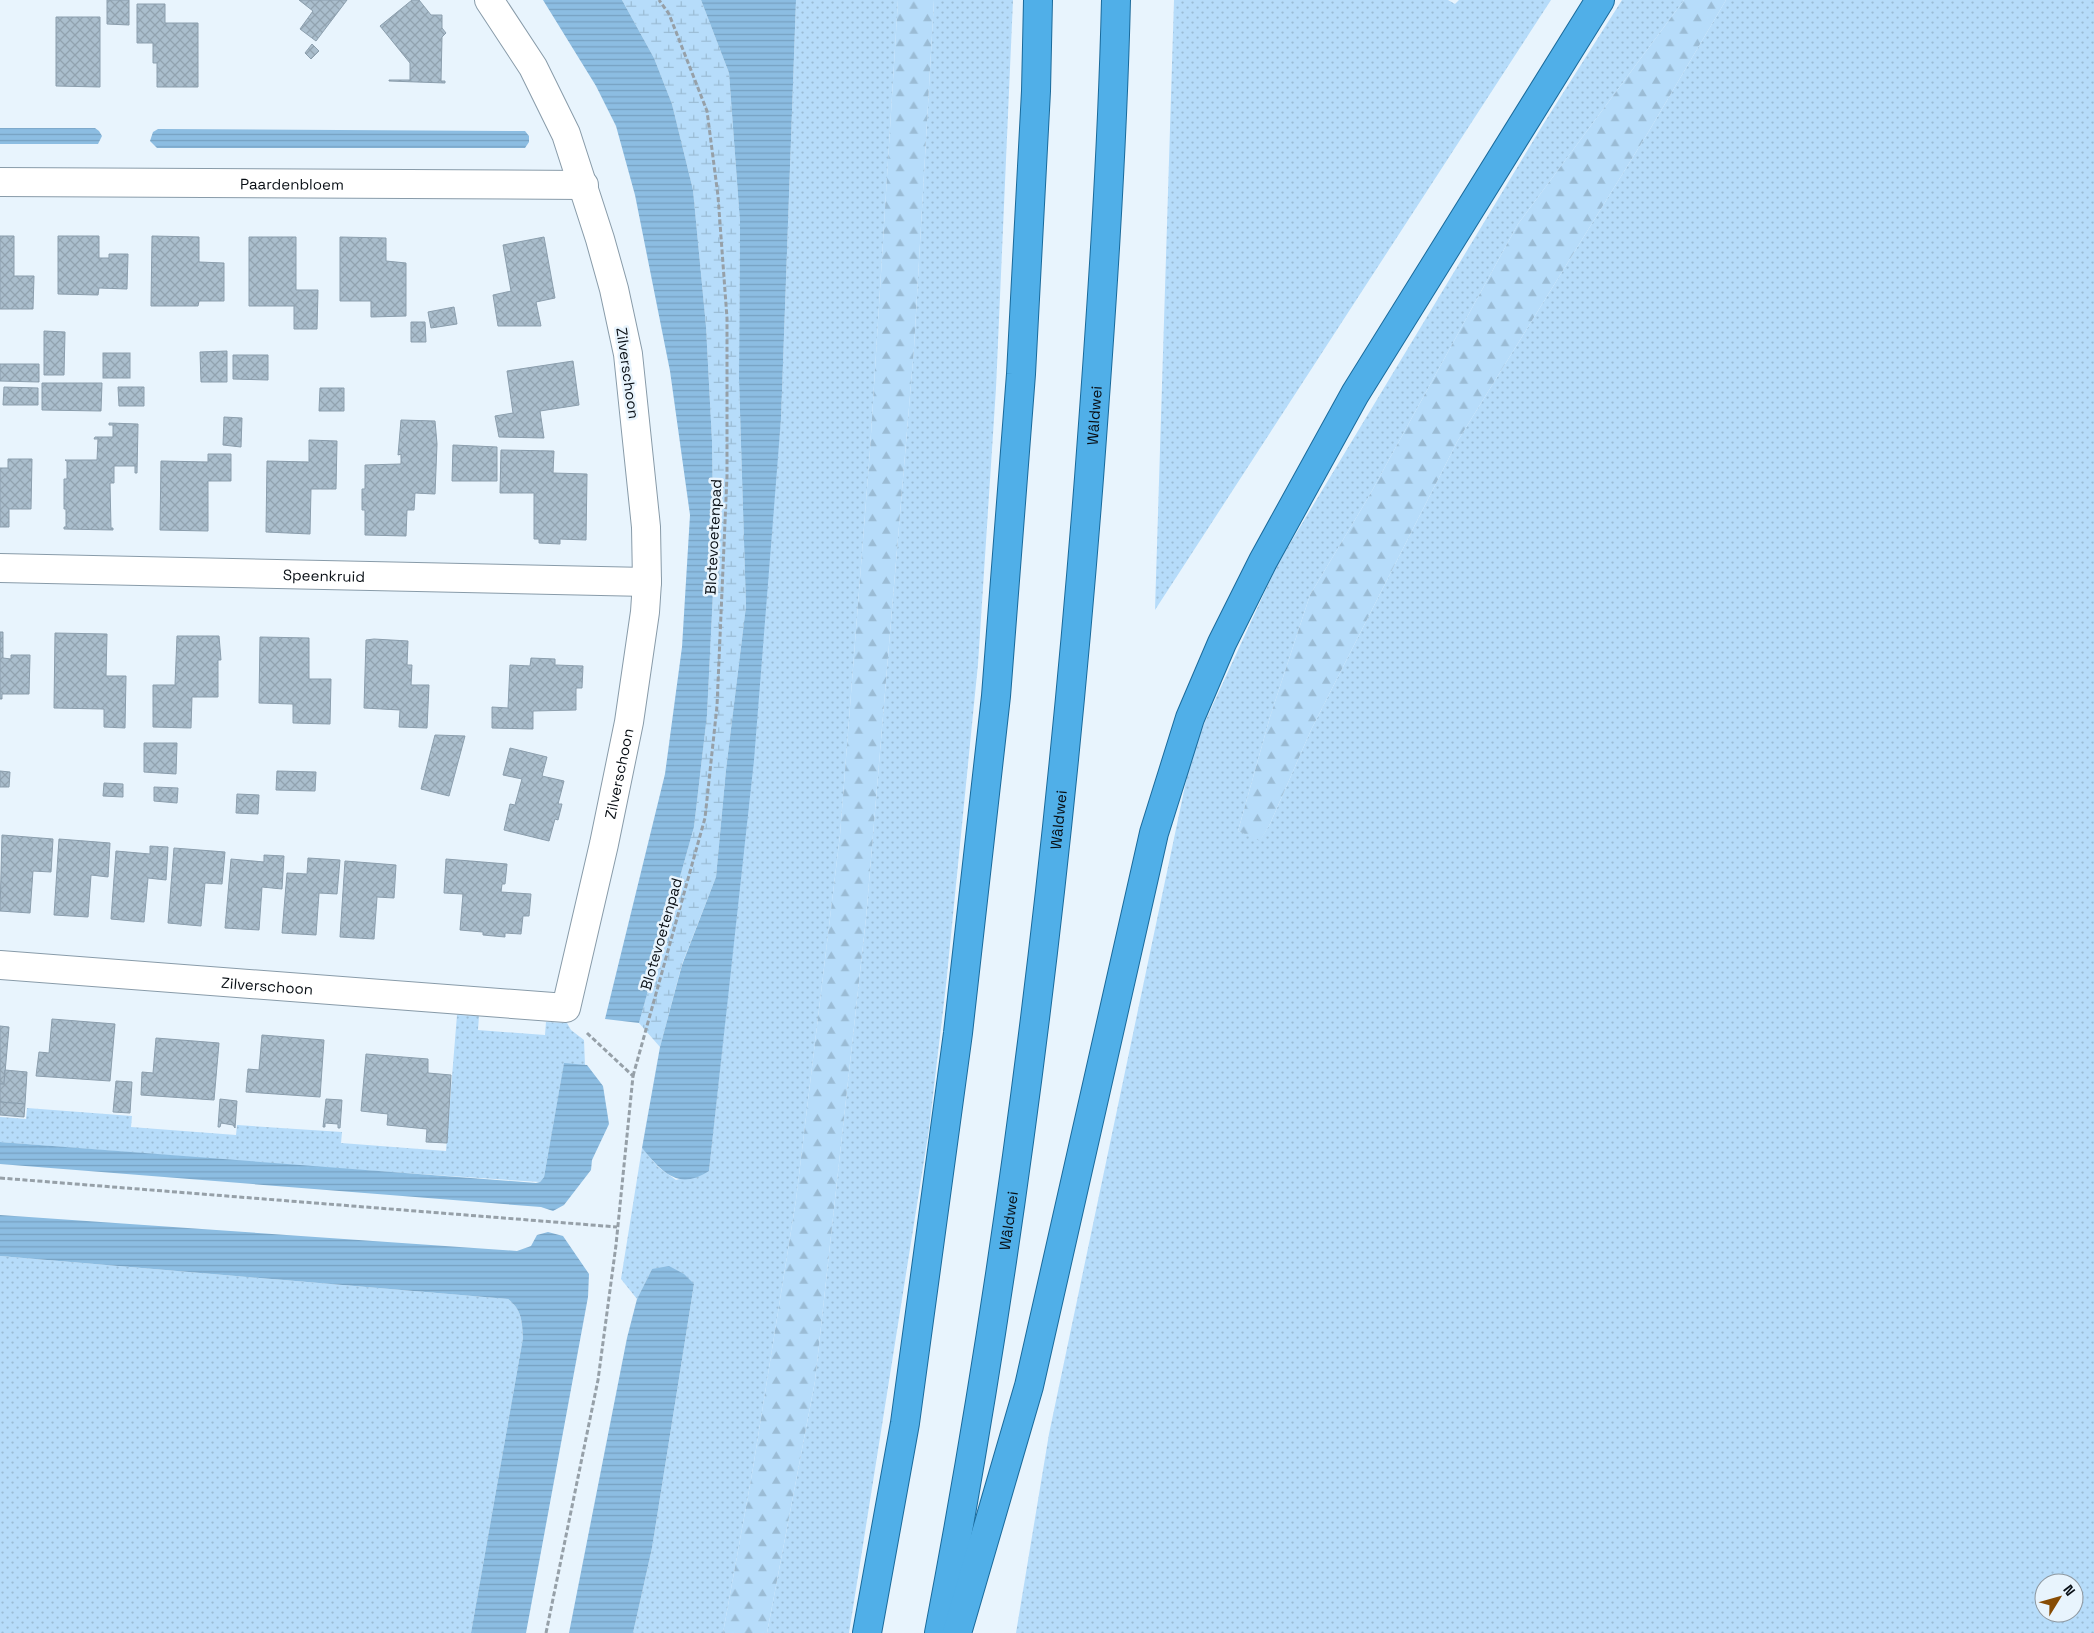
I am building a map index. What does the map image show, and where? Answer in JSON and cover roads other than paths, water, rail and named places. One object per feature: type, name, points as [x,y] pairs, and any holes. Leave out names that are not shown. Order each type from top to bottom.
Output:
[{"type":"highway","points":[[867,1633],[906,1413],[958,1033],[996,696],[1021,374],[1036,91],[1038,0]]},
{"type":"highway","name":"Wâldwei","points":[[939,1633],[992,1332],[1046,936],[1078,615],[1100,329],[1116,0]]},
{"type":"highway","points":[[957,1633],[1029,1386],[1154,833],[1190,718],[1222,643],[1263,561],[1355,394],[1600,0]]},
{"type":"street","name":"Zilverschoon","points":[[0,965],[566,1008],[604,844],[629,722],[642,633],[647,582],[646,527],[628,354],[614,289],[584,185],[566,134],[533,67],[489,0]]},
{"type":"street","name":"Paardenbloem","points":[[0,182],[584,185]]},
{"type":"street","name":"Speenkruid","points":[[0,568],[647,582]]}]
